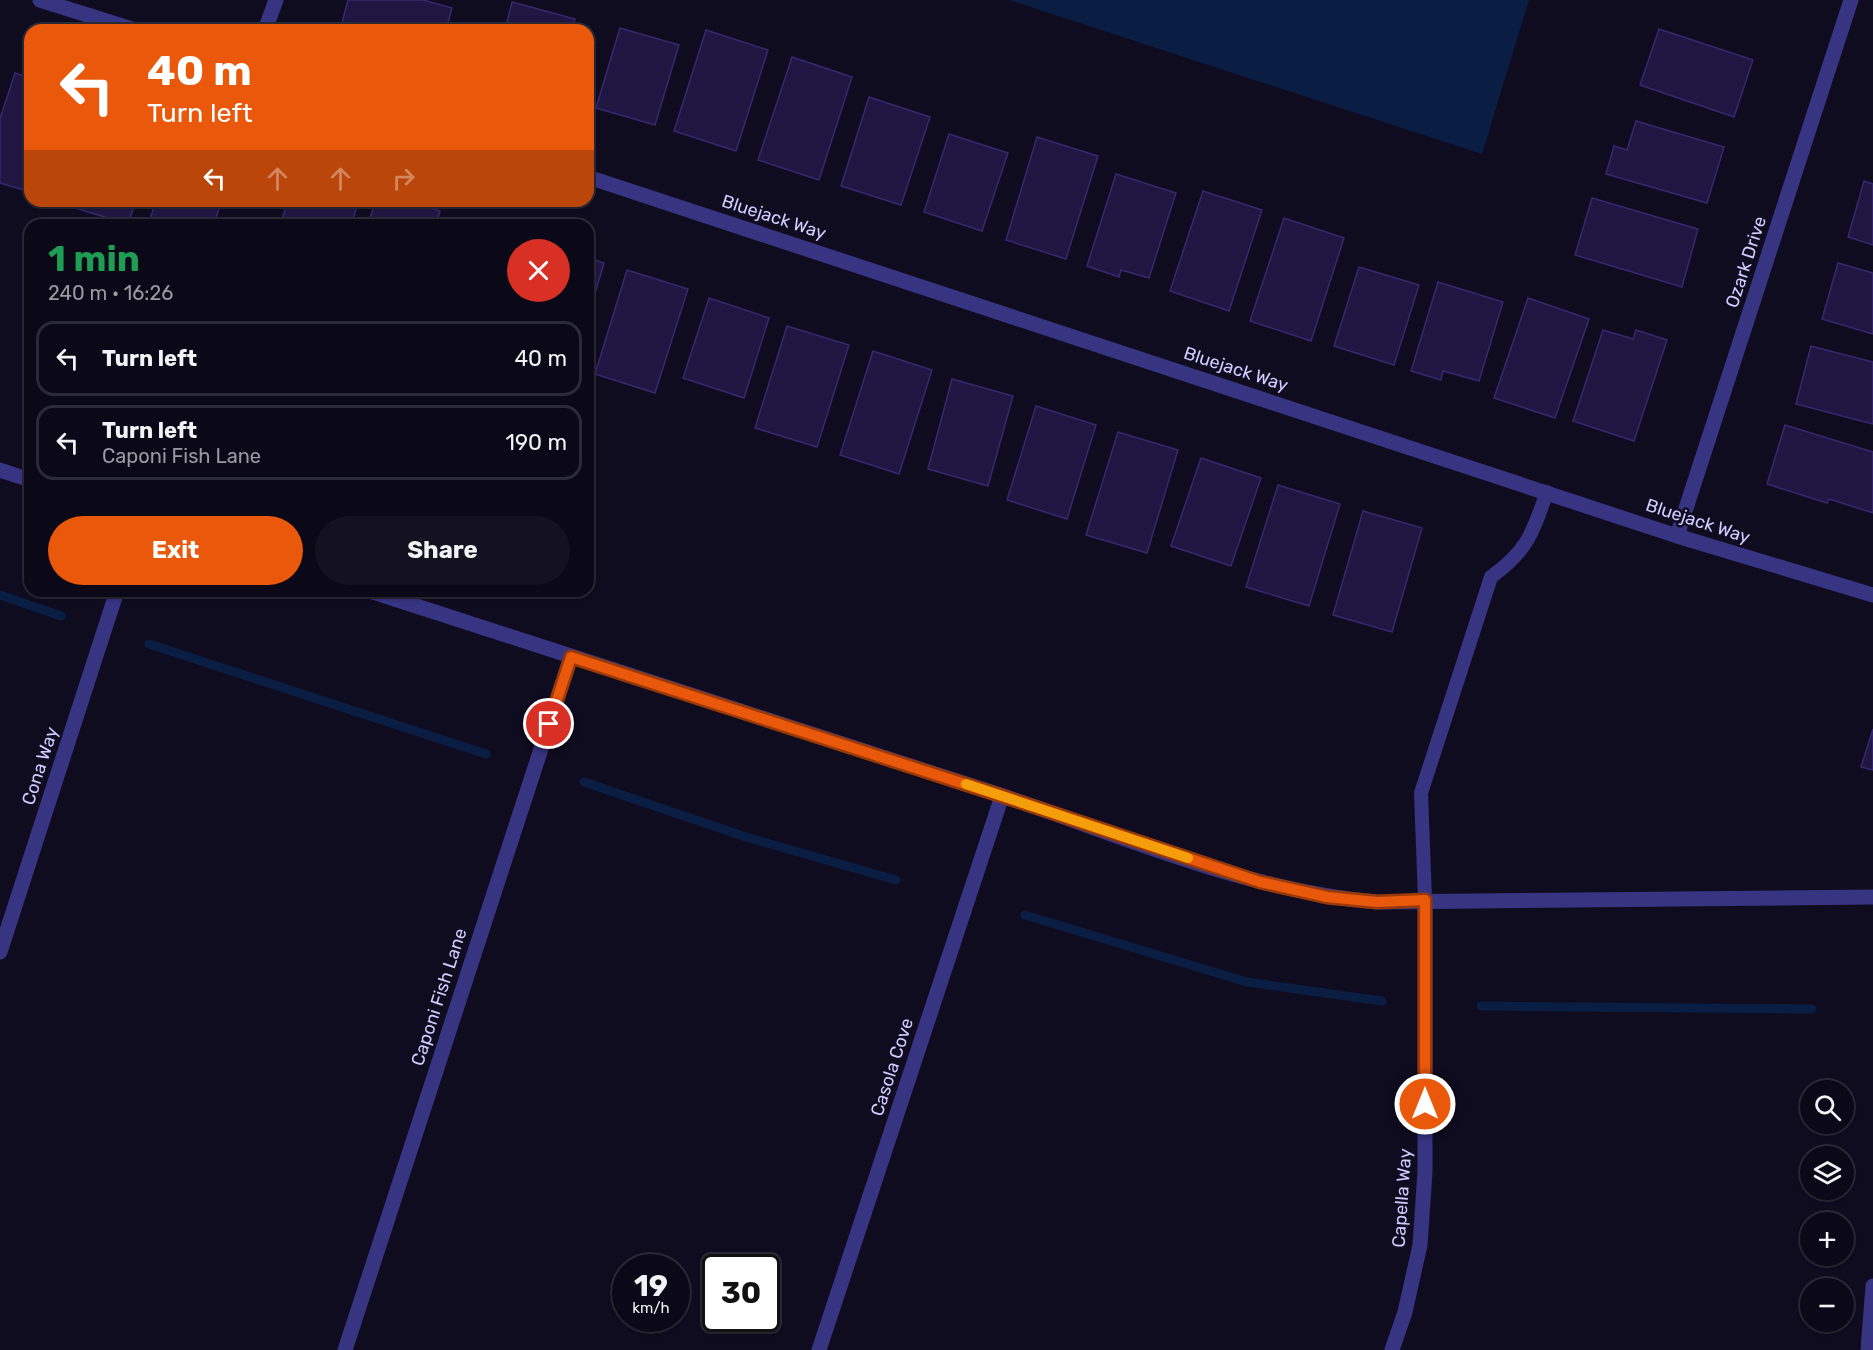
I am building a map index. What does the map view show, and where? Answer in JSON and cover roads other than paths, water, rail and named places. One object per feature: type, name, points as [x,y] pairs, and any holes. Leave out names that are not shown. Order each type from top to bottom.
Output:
[{"type":"street","points":[[40,0],[116,24]]},
{"type":"street","points":[[267,24],[276,0]]},
{"type":"street","name":"Ozark Drive","points":[[1677,536],[1851,0]]},
{"type":"street","name":"Bluejack Way","points":[[594,179],[1677,536],[1873,595]]},
{"type":"street","points":[[0,470],[24,478]]},
{"type":"street","name":"Cona Way","points":[[0,952],[115,597]]},
{"type":"street","points":[[388,597],[1260,882],[1327,897],[1377,902],[1873,897]]},
{"type":"street","name":"Caponi Fish Lane","points":[[345,1350],[571,657]]},
{"type":"street","name":"Casola Cove","points":[[819,1350],[1002,796]]},
{"type":"street","name":"Capella Way","points":[[1392,1350],[1405,1312],[1420,1245],[1425,1172],[1425,900]]},
{"type":"street","points":[[1868,1350],[1873,1286]]},
{"type":"lane","points":[[1425,900],[1421,793],[1491,577],[1513,561],[1530,539],[1547,492]]},
{"type":"water","points":[[1009,0],[1529,0],[1482,154]]},
{"type":"waterway","points":[[0,595],[61,616]]},
{"type":"waterway","points":[[149,644],[486,754]]},
{"type":"waterway","points":[[584,782],[746,837],[896,880]]},
{"type":"waterway","points":[[1025,915],[1247,982],[1382,1001]]},
{"type":"waterway","points":[[1481,1006],[1812,1009]]}]
